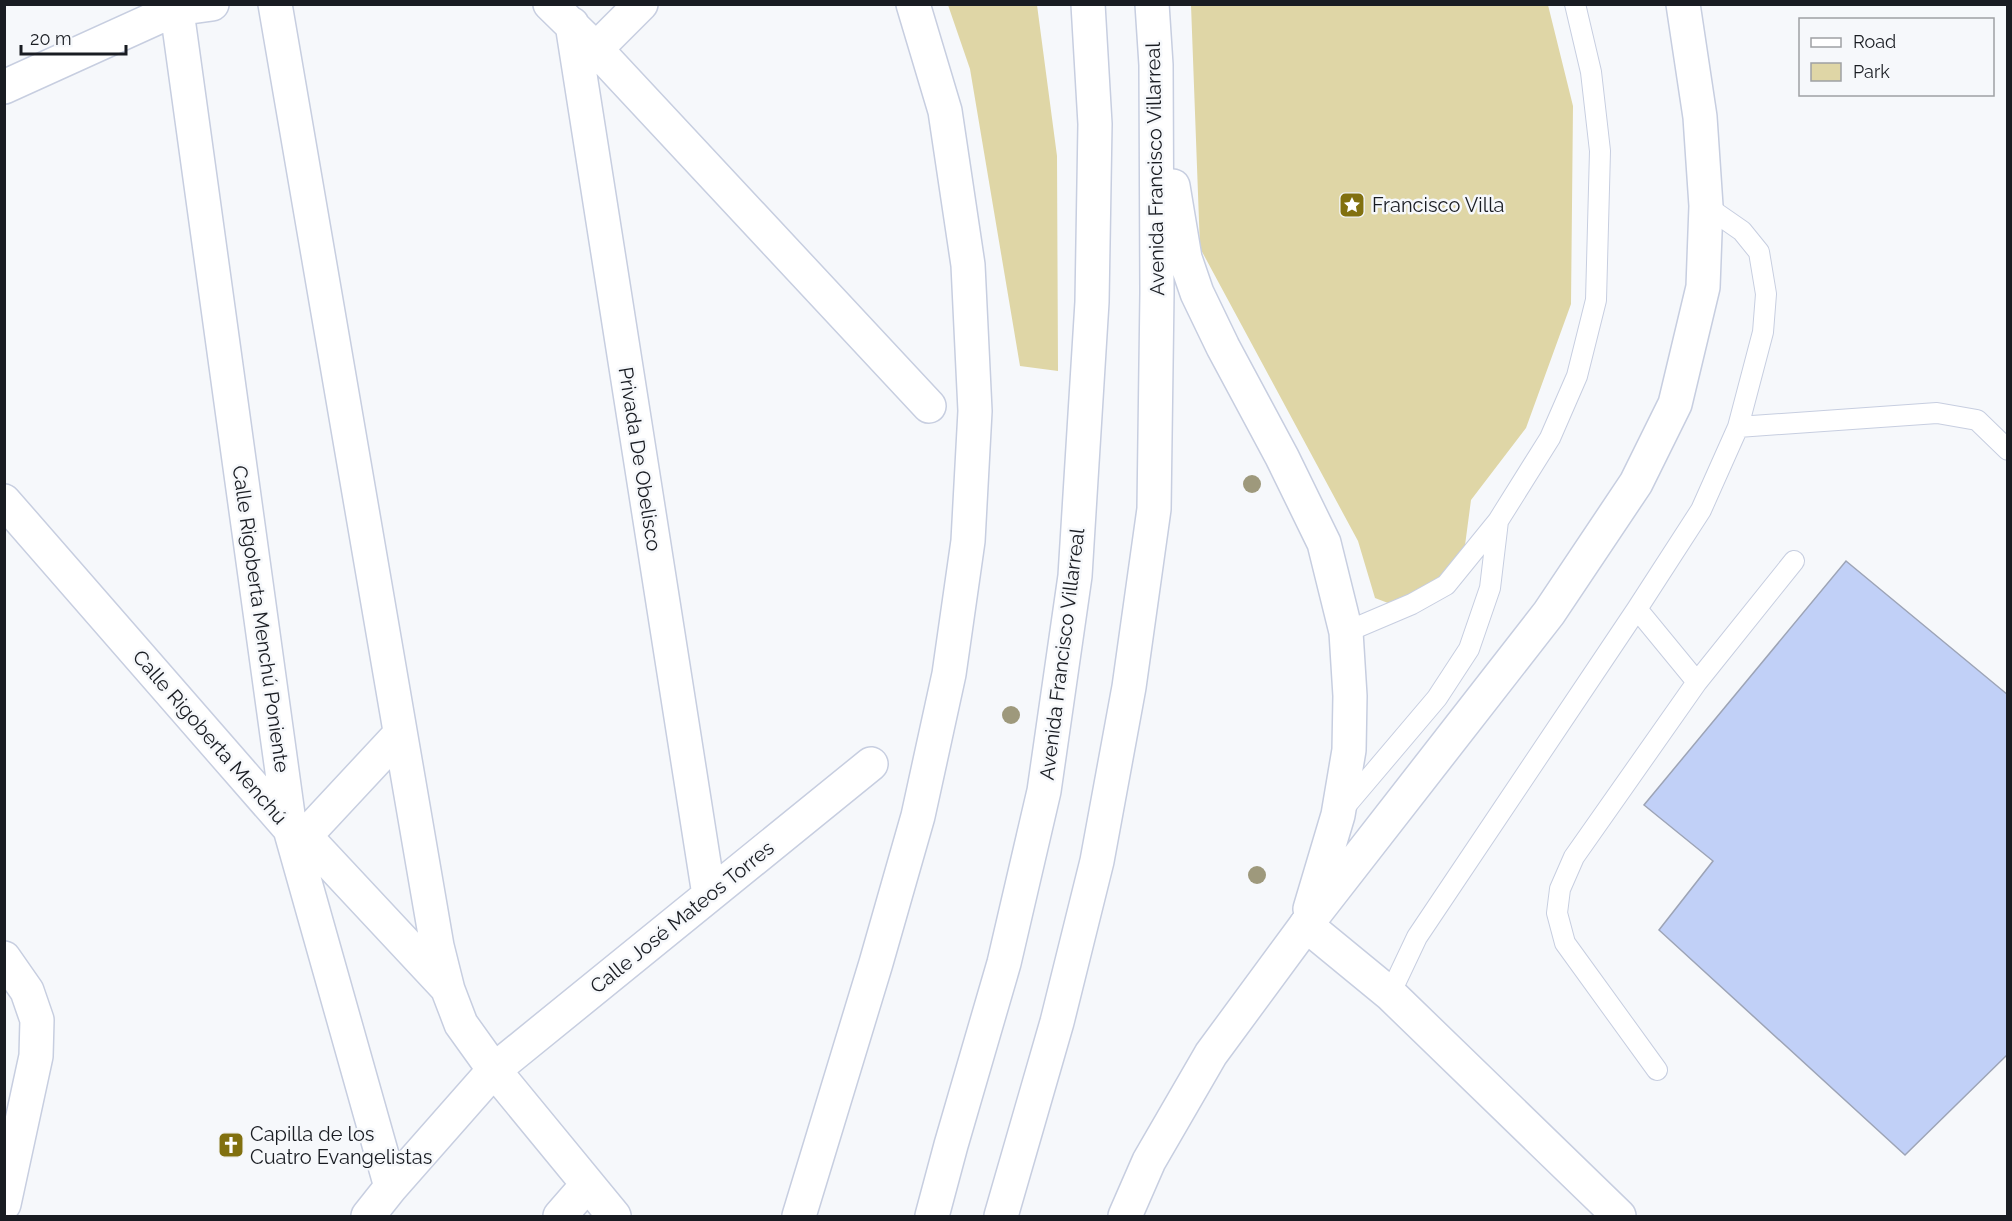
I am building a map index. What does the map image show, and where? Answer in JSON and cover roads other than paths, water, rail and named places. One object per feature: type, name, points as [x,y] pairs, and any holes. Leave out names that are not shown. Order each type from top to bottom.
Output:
[{"type":"main road","points":[[4,87],[176,7],[212,4]]},
{"type":"main road","points":[[275,4],[437,946],[448,990],[461,1024],[494,1070],[614,1216]]},
{"type":"main road","points":[[596,49],[641,4]]},
{"type":"main road","points":[[802,1209],[918,816],[949,674],[968,541],[975,411],[968,265],[945,111],[913,4]]},
{"type":"main road","name":"Avenida Francisco Villarreal","points":[[932,1216],[1004,963],[1041,803],[1076,576],[1092,302],[1095,124],[1088,4]]},
{"type":"main road","name":"Avenida Francisco Villarreal","points":[[1001,1216],[1057,1022],[1097,861],[1130,687],[1154,509],[1157,293],[1155,64],[1152,4]]},
{"type":"main road","points":[[1125,1216],[1149,1161],[1210,1054],[1306,925],[1549,613],[1636,483],[1675,404],[1703,287],[1706,206],[1700,117],[1683,4]]},
{"type":"main road","name":"Calle Rigoberta Menchú Poniente","points":[[176,7],[297,832],[391,1187]]},
{"type":"main road","points":[[561,14],[929,406]]},
{"type":"main road","name":"Privada De Obelisco","points":[[561,14],[709,895]]},
{"type":"main road","points":[[1155,64],[1185,258],[1197,293],[1223,347],[1282,457],[1324,543],[1346,632],[1350,696],[1349,750],[1338,815],[1306,925]]},
{"type":"main road","name":"Calle Rigoberta Menchú","points":[[9,515],[297,832],[448,990]]},
{"type":"main road","points":[[297,832],[400,734]]},
{"type":"main road","name":"Calle José Mateos Torres","points":[[391,1187],[494,1070],[871,764]]},
{"type":"main road","points":[[1306,925],[1390,994],[1619,1216]]},
{"type":"main road","points":[[4,958],[27,991],[37,1020],[36,1056],[4,1204]]},
{"type":"main road","points":[[560,1216],[587,1185]]},
{"type":"main road","points":[[368,1216],[391,1187]]},
{"type":"lane","points":[[1346,632],[1412,604],[1446,585],[1498,521],[1550,438],[1577,376],[1596,300],[1600,151],[1591,72],[1575,4]]},
{"type":"lane","points":[[1390,994],[1417,938],[1701,510],[1738,427],[1763,332],[1766,294],[1760,252],[1742,231],[1706,206]]},
{"type":"lane","points":[[1738,427],[1937,413],[1977,420],[2007,450]]},
{"type":"lane","points":[[1338,815],[1437,698],[1469,649],[1490,588],[1498,521]]},
{"type":"lane","points":[[1657,1070],[1565,943],[1557,914],[1560,889],[1574,857],[1697,682],[1794,561]]},
{"type":"lane","points":[[1637,609],[1697,682]]},
{"type":"place","name":"Francisco Villa","points":[[1352,205]]},
{"type":"place","name":"Capilla de los Cuatro Evangelistas","points":[[231,1145]]}]
